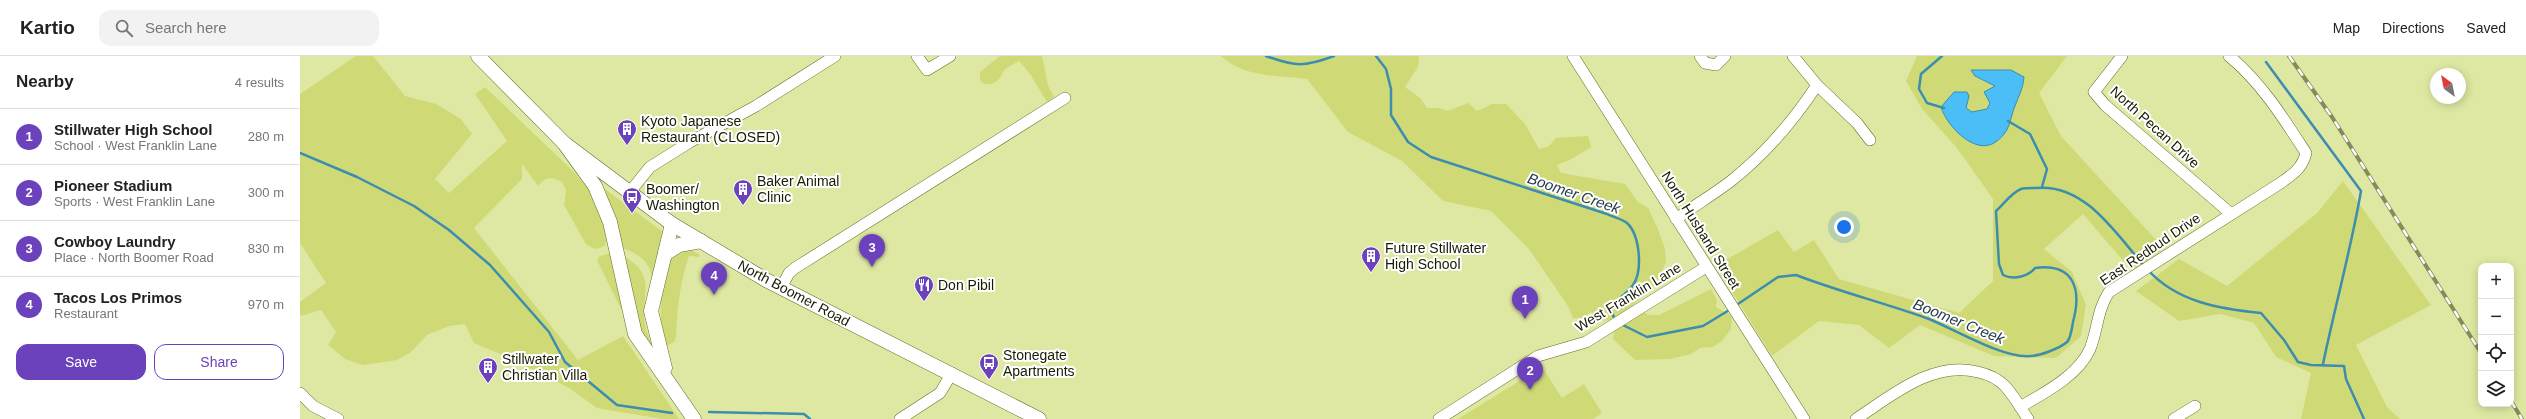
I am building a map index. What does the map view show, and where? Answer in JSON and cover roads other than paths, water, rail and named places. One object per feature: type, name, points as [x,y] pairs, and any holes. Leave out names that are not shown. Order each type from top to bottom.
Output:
[{"type":"main road","points":[[478,56],[564,143],[595,186],[610,222],[635,334],[671,383],[694,419]]},
{"type":"main road","name":"North Boomer Road","points":[[564,143],[672,224],[781,288],[952,373],[1039,419]]},
{"type":"main road","points":[[671,383],[660,355],[651,311],[672,224]]},
{"type":"main road","points":[[665,254],[679,245],[701,241]]},
{"type":"street","points":[[628,192],[650,167],[690,142],[756,106],[835,56]]},
{"type":"street","points":[[918,56],[927,70],[950,56]]},
{"type":"street","name":"North Husband Street","points":[[1573,56],[1804,419]]},
{"type":"street","points":[[1700,56],[1705,63],[1716,65],[1725,56]]},
{"type":"street","points":[[1793,56],[1817,85],[1848,112],[1870,140]]},
{"type":"street","name":"North Pecan Drive","points":[[2122,56],[2094,92],[2105,105],[2230,213]]},
{"type":"street","name":"East Redbud Drive","points":[[2020,407],[2054,387],[2083,362],[2090,348],[2101,304],[2109,292],[2230,213],[2297,172],[2303,164],[2306,153],[2249,72],[2229,56]]},
{"type":"street","points":[[1676,219],[1731,181],[1764,150],[1802,107],[1817,85]]},
{"type":"street","points":[[781,288],[789,273],[795,268],[1065,98]]},
{"type":"street","name":"West Franklin Lane","points":[[1439,419],[1538,356],[1586,342],[1706,267]]},
{"type":"street","points":[[1856,419],[1912,383],[1943,371],[1965,368],[1988,374],[2004,385],[2028,419]]},
{"type":"street","points":[[900,419],[940,393],[952,373]]},
{"type":"street","points":[[300,393],[313,406],[338,419]]},
{"type":"street","points":[[2174,419],[2195,406]]},
{"type":"water","points":[[1971,70],[2011,70],[2024,77],[2022,89],[2005,133],[1997,141],[1989,145],[1980,145],[1963,137],[1949,122],[1941,107],[1954,92],[1967,92],[1969,96],[1966,108],[1972,112],[1987,109],[1990,103],[1984,92],[1995,86],[1975,76]]},
{"type":"waterway","name":"Boomer Creek","points":[[1266,56],[1293,64],[1307,64],[1334,56]]},
{"type":"waterway","name":"Boomer Creek","points":[[1376,56],[1386,69],[1391,89],[1391,115],[1408,142],[1431,157],[1607,214],[1627,223],[1635,236],[1637,244],[1639,253],[1638,271],[1633,285],[1611,310],[1615,320]]},
{"type":"waterway","points":[[1942,56],[1921,74],[1919,89],[1927,103],[1944,108]]},
{"type":"waterway","points":[[2266,62],[2361,191],[2353,234],[2323,364]]},
{"type":"waterway","points":[[2008,121],[2030,134],[2047,169],[2042,187]]},
{"type":"waterway","points":[[300,153],[357,177],[414,206],[449,230],[490,265],[549,332],[565,362],[617,405],[672,413]]},
{"type":"waterway","name":"Boomer Creek","points":[[1735,306],[1778,277],[1796,275],[1929,319],[2007,353],[2019,356],[2039,355],[2060,347],[2068,340],[2076,310],[2075,289],[2067,274],[2059,270],[2035,268],[2028,274],[2020,277],[2007,277],[2003,275],[1999,264],[1996,211],[2014,193],[2025,188],[2054,189],[2070,194],[2084,202],[2111,226],[2145,267]]},
{"type":"waterway","name":"Boomer Creek","points":[[2148,270],[2172,290],[2186,297],[2215,306],[2261,313],[2284,340],[2298,362],[2311,365],[2344,366],[2346,379],[2364,419]]},
{"type":"waterway","name":"Boomer Creek","points":[[1621,324],[1647,337],[1703,326],[1731,309]]},
{"type":"waterway","points":[[709,412],[804,414],[810,419]]},
{"type":"railway","points":[[2289,56],[2332,117],[2478,348]]},
{"type":"railway","points":[[2514,406],[2522,419]]},
{"type":"place","name":"Kyoto Japanese Restaurant (CLOSED)","points":[[627,146]]},
{"type":"place","name":"Baker Animal Clinic","points":[[743,206]]},
{"type":"place","name":"Boomer/ Washington","points":[[632,214]]},
{"type":"place","name":"Cowboy Laundry","points":[[872,267]]},
{"type":"place","name":"Future Stillwater High School","points":[[1371,273]]},
{"type":"place","name":"Tacos Los Primos","points":[[714,295]]},
{"type":"place","name":"Don Pibil","points":[[924,302]]},
{"type":"place","name":"Stillwater High School","points":[[1525,319]]},
{"type":"place","name":"Stonegate Apartments","points":[[989,380]]},
{"type":"place","name":"Stillwater Christian Villa","points":[[488,384]]},
{"type":"place","name":"Pioneer Stadium","points":[[1530,390]]}]
